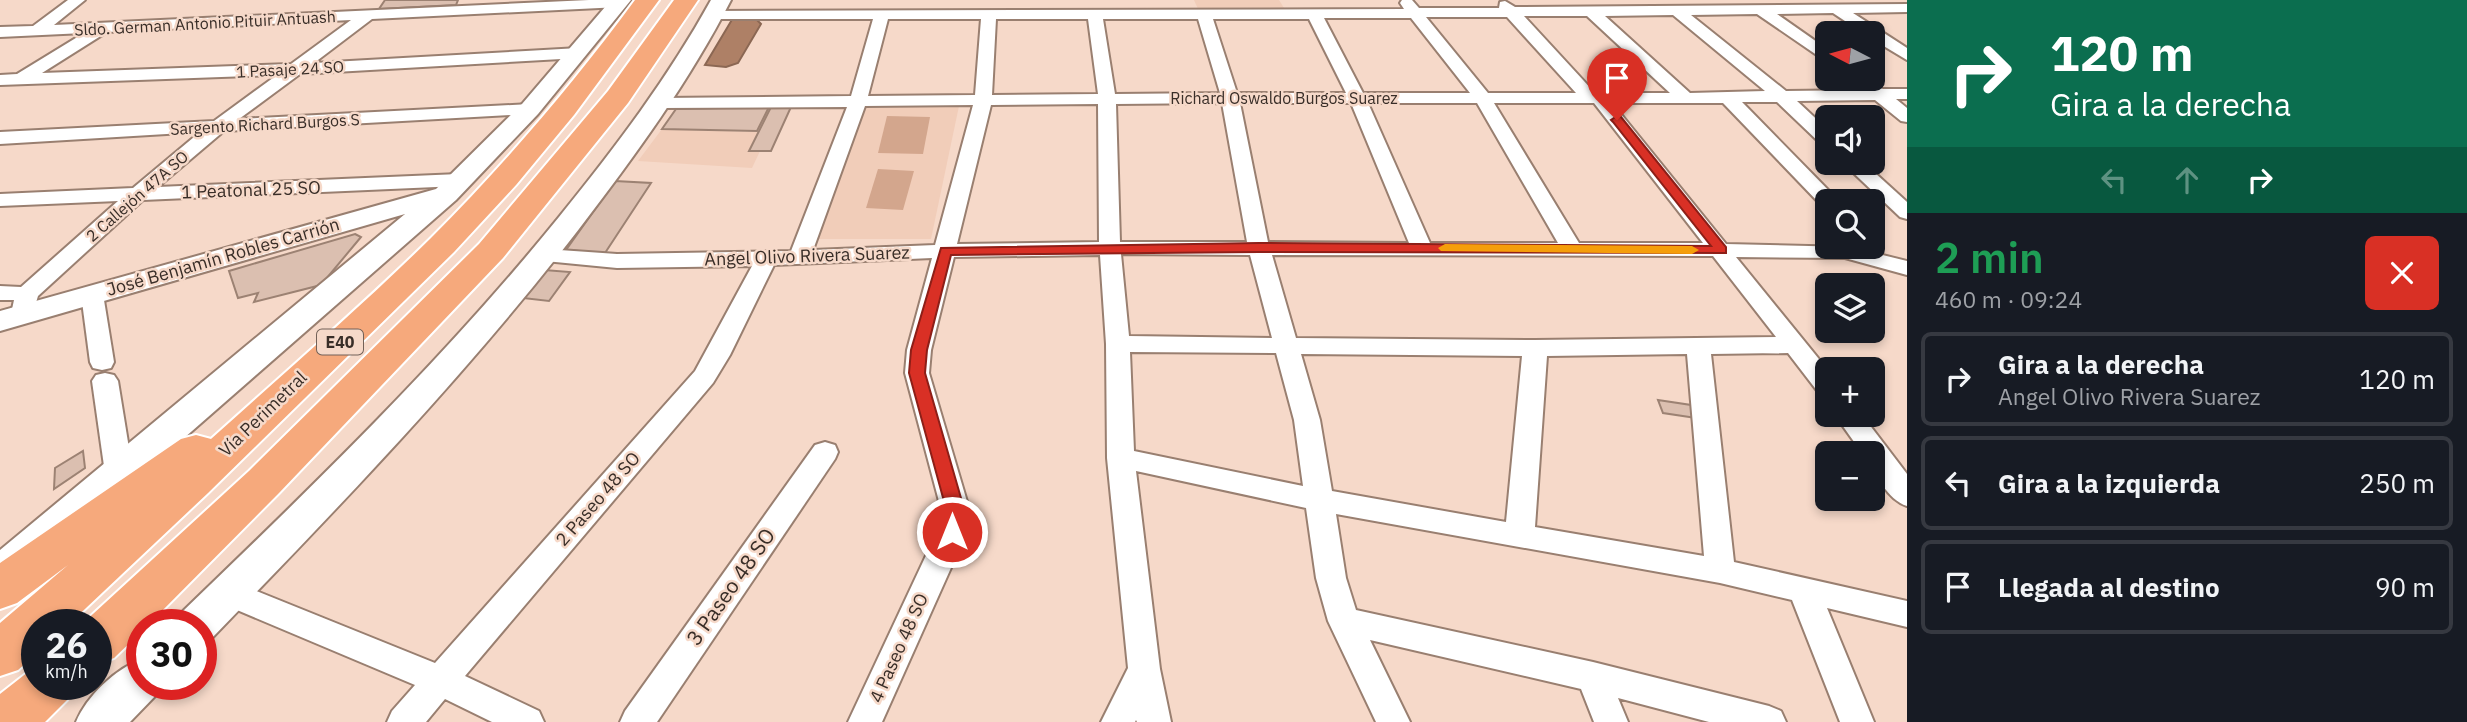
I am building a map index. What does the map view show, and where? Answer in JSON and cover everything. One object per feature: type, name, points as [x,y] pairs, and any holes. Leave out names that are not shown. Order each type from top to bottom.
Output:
[{"type":"highway","name":"Vía Perimetral","points":[[0,654],[92,574],[411,276],[545,132],[617,42],[629,1]]},
{"type":"highway","name":"E40","points":[[112,628],[264,482],[491,251],[618,97],[707,5]]},
{"type":"highway","points":[[0,589],[307,373]]},
{"type":"highway","points":[[7,722],[31,700]]},
{"type":"street","points":[[37,30],[78,0]]},
{"type":"street","name":"Sldo. German Antonio Pituir Antuash","points":[[0,32],[245,21],[364,10],[629,1]]},
{"type":"street","name":"E40","points":[[0,574],[453,187],[530,109],[629,1]]},
{"type":"street","points":[[213,609],[435,382],[545,255],[662,103],[707,5],[980,10],[1505,6],[1591,11],[1613,5],[1676,10],[1708,5],[1760,9],[1793,4],[1835,8],[1872,4],[1907,8]]},
{"type":"street","points":[[1410,6],[1482,97],[1572,249]]},
{"type":"street","points":[[1505,6],[1594,98],[1721,250],[1815,370]]},
{"type":"street","points":[[245,21],[260,7]]},
{"type":"street","points":[[1835,8],[1907,55]]},
{"type":"street","points":[[800,257],[858,102],[872,9]]},
{"type":"street","points":[[1193,9],[1230,98],[1259,248],[1307,421],[1331,578],[1344,621],[1393,722]]},
{"type":"street","points":[[1302,9],[1357,98],[1422,248]]},
{"type":"street","points":[[1760,9],[1815,48]]},
{"type":"street","name":"2 Callejón 47A SO","points":[[17,310],[138,194],[219,126],[297,69],[364,10]]},
{"type":"street","name":"4 Paseo 48 SO","points":[[865,722],[952,532],[954,505],[917,373],[919,350],[983,101],[980,10]]},
{"type":"street","points":[[1086,10],[1107,100],[1110,248],[1118,344],[1121,458],[1144,668],[1154,722]]},
{"type":"street","points":[[1676,10],[1780,95],[1815,128]]},
{"type":"street","points":[[1591,11],[1686,98]]},
{"type":"street","points":[[0,93],[102,28]]},
{"type":"street","name":"1 Pasaje 24 SO","points":[[0,80],[297,69],[579,53]]},
{"type":"street","points":[[1876,91],[1907,117]]},
{"type":"street","name":"Richard Oswaldo Burgos Suarez","points":[[662,103],[1230,98],[1686,98],[1907,94]]},
{"type":"street","points":[[1726,96],[1816,189]]},
{"type":"street","name":"Sargento Richard Burgos S","points":[[0,138],[530,109]]},
{"type":"street","points":[[1866,175],[1907,213]]},
{"type":"street","name":"1 Peatonal 25 SO","points":[[0,200],[453,187]]},
{"type":"street","name":"José Benjamín Robles Carrión","points":[[17,310],[92,295],[453,187]]},
{"type":"street","name":"Angel Olivo Rivera Suarez","points":[[545,255],[617,261],[1110,248],[1422,248],[1845,251],[1888,259]]},
{"type":"street","name":"2 Paseo 48 SO","points":[[404,722],[704,377],[719,355],[766,259]]},
{"type":"street","points":[[1888,259],[1907,284]]},
{"type":"street","points":[[0,293],[17,310]]},
{"type":"street","points":[[92,295],[119,472]]},
{"type":"street","points":[[1118,344],[1535,348],[1797,345]]},
{"type":"street","points":[[1698,345],[1720,571]]},
{"type":"street","points":[[1520,533],[1535,348]]},
{"type":"street","points":[[1857,427],[1907,495]]},
{"type":"street","name":"3 Paseo 48 SO","points":[[637,722],[825,452]]},
{"type":"street","points":[[1121,458],[1320,500],[1520,533],[1720,571],[1907,614]]},
{"type":"street","points":[[1803,588],[1857,722]]},
{"type":"street","points":[[229,593],[440,680],[527,722]]},
{"type":"street","points":[[1344,621],[1593,677],[1769,722]]},
{"type":"street","points":[[1118,722],[1144,668]]},
{"type":"street","points":[[1593,677],[1611,722]]},
{"type":"street","points":[[99,722],[126,695]]},
{"type":"shaded area","points":[[1194,0],[1279,0],[1284,8],[1198,9]]},
{"type":"shaded area","points":[[733,18],[756,19],[761,24],[738,63],[726,67],[705,65]]},
{"type":"shaded area","points":[[959,106],[931,239],[814,239],[865,108]]},
{"type":"shaded area","points":[[887,116],[930,117],[923,154],[878,153]]},
{"type":"shaded area","points":[[662,129],[758,132],[749,150],[760,151],[752,168],[638,161]]},
{"type":"shaded area","points":[[878,169],[914,171],[903,210],[866,208]]},
{"type":"building","points":[[385,0],[458,0],[456,5],[379,9]]},
{"type":"building","points":[[769,107],[757,131],[662,129],[676,109]]},
{"type":"building","points":[[771,107],[791,107],[771,151],[749,151]]},
{"type":"building","points":[[615,181],[651,183],[605,253],[566,250]]},
{"type":"building","points":[[355,234],[361,237],[321,285],[254,302],[258,293],[238,298],[229,271]]},
{"type":"building","points":[[544,270],[570,272],[549,301],[523,298]]},
{"type":"building","points":[[1658,400],[1691,405],[1696,418],[1663,413]]},
{"type":"building","points":[[83,451],[85,468],[54,489],[55,468]]},
{"type":"slow traffic","points":[[1445,248],[1692,250]]},
{"type":"route","points":[[952,532],[954,505],[917,373],[919,350],[946,251],[1110,248],[1721,250],[1617,120]]}]
